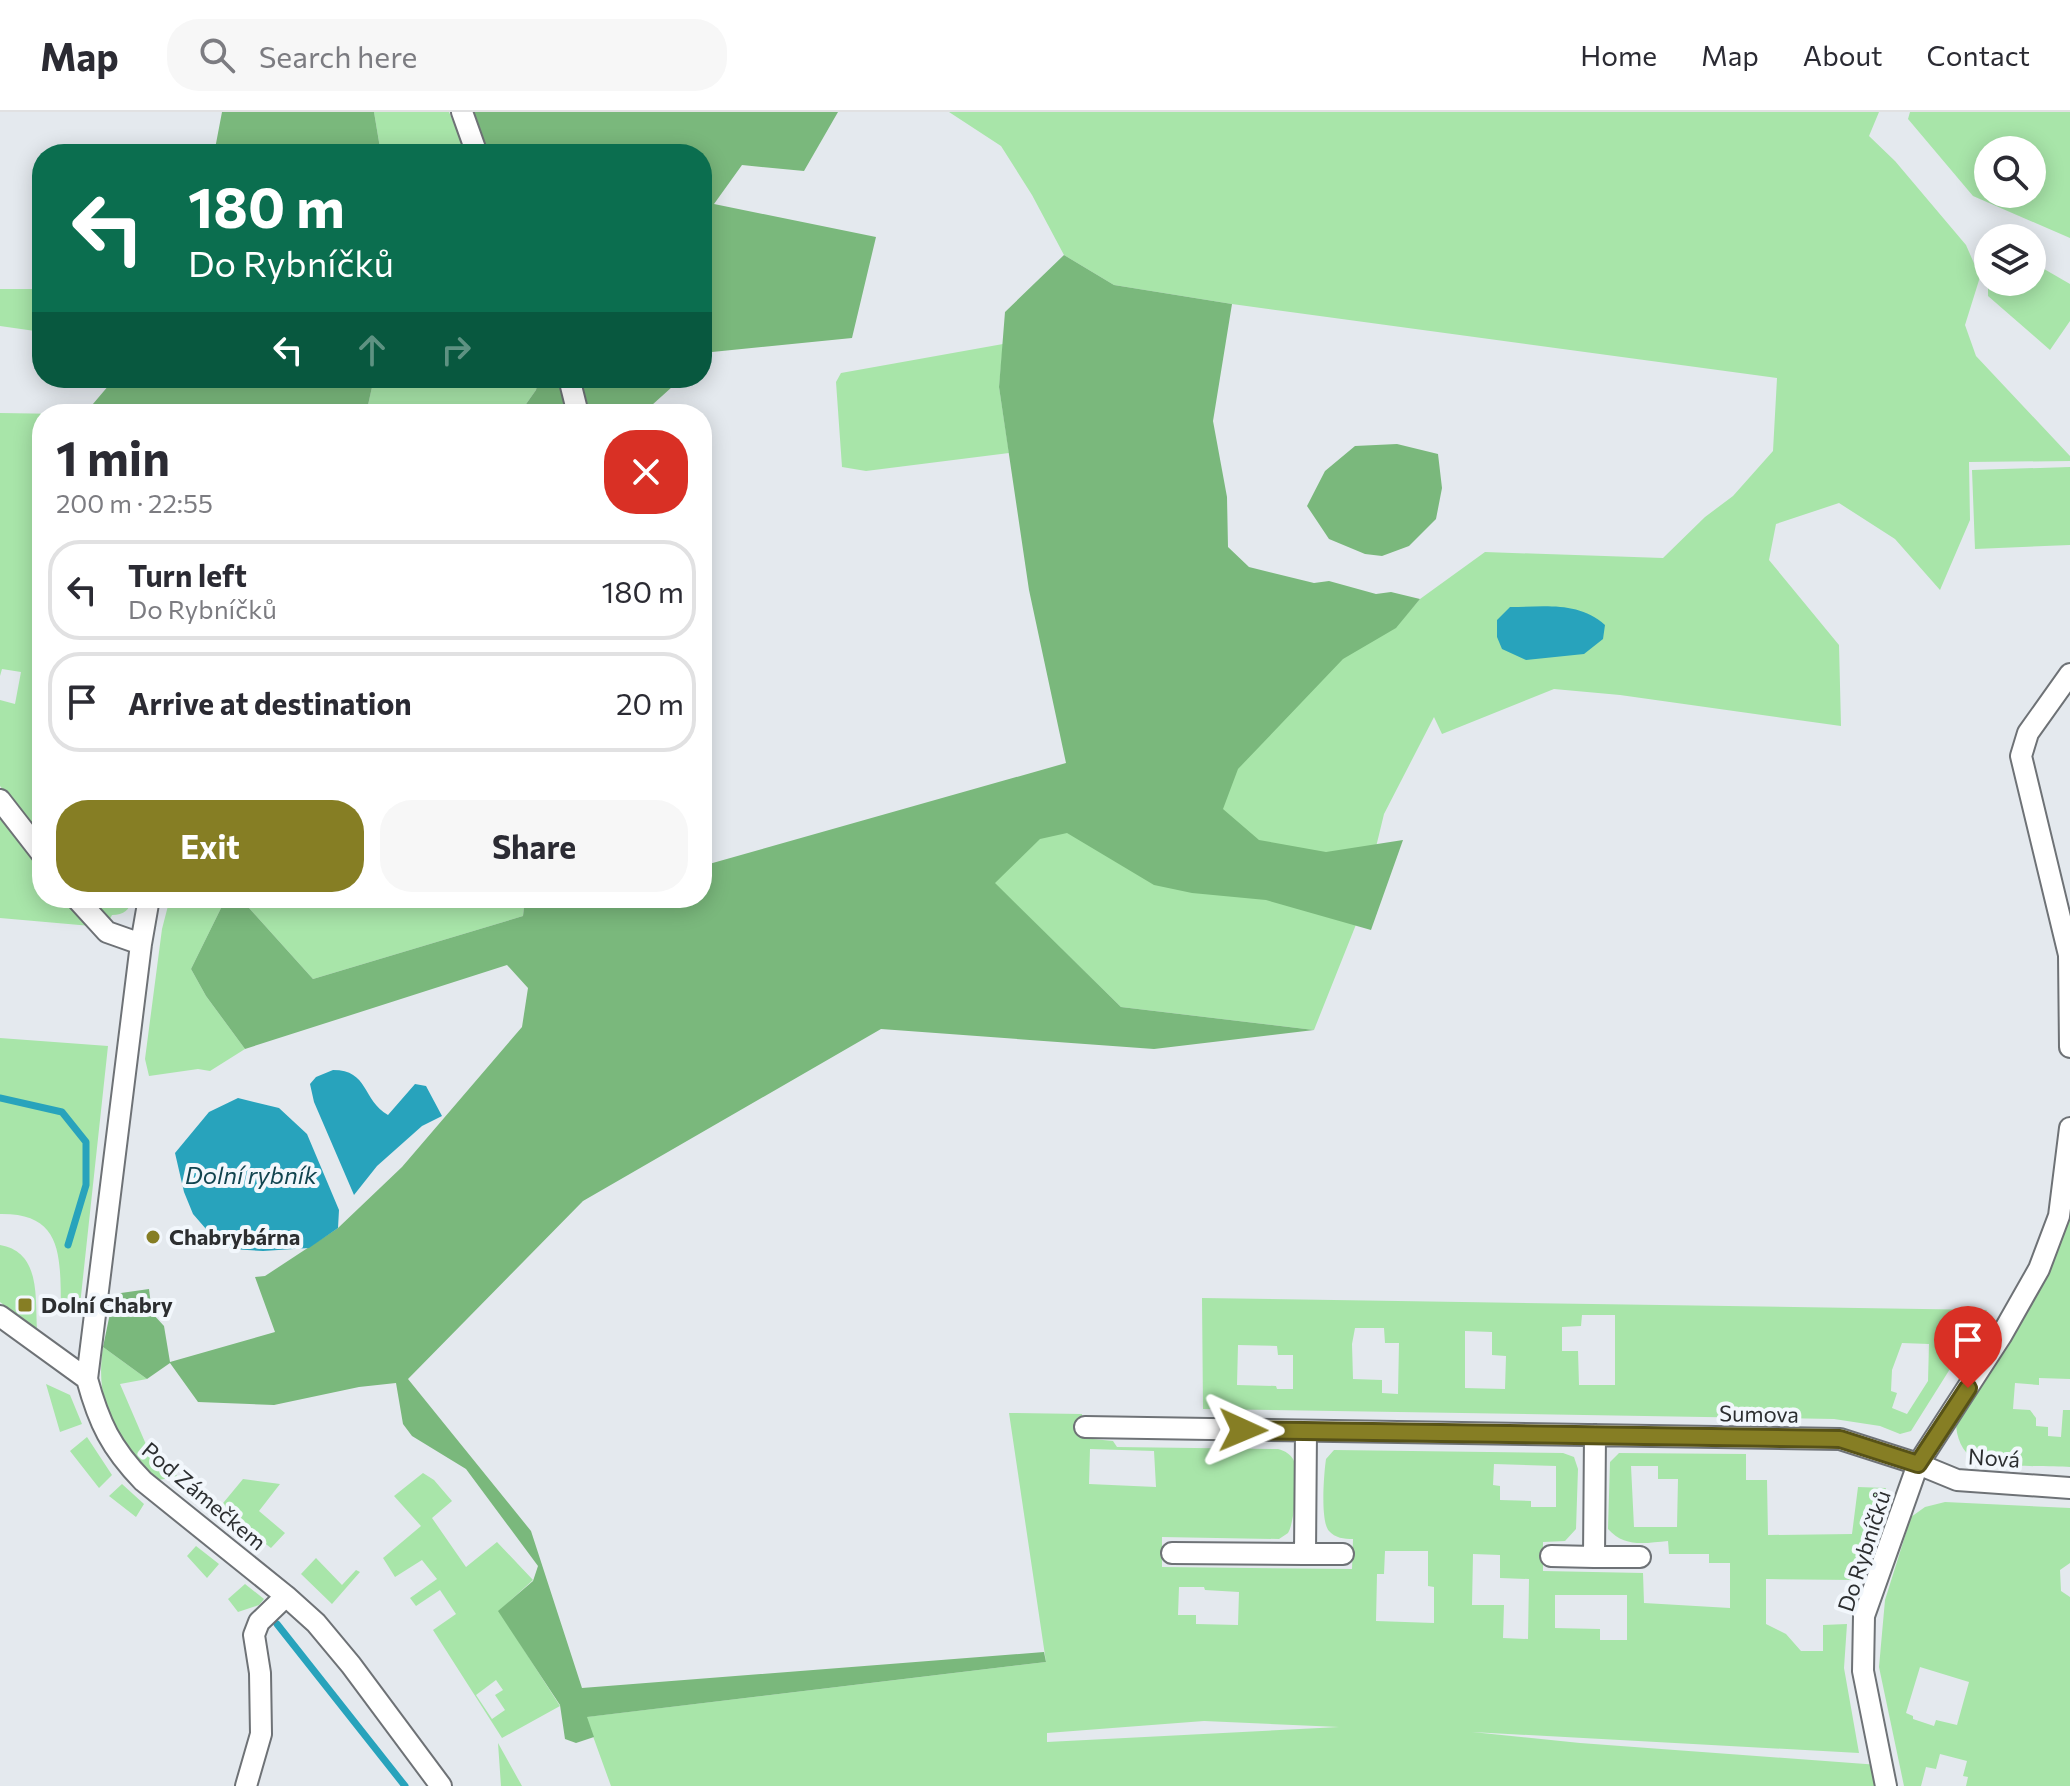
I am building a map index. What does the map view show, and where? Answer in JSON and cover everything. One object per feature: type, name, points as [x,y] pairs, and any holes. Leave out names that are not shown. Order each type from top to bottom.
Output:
[{"type":"street","points":[[462,112],[473,144]]},
{"type":"street","points":[[2070,674],[2028,733],[2021,756],[2069,955],[2070,1047]]},
{"type":"street","points":[[0,800],[32,841]]},
{"type":"street","points":[[85,908],[107,932],[141,944]]},
{"type":"street","name":"Pod Zámečkem","points":[[147,908],[87,1379],[104,1433],[125,1463],[143,1481],[316,1623],[441,1786]]},
{"type":"street","name":"Do Rybníčků","points":[[1886,1786],[1863,1671],[1864,1616],[1918,1464],[2001,1336],[2039,1269],[2059,1216],[2070,1128]]},
{"type":"street","points":[[0,1316],[87,1379]]},
{"type":"street","name":"Sumova","points":[[1085,1427],[1840,1439],[1918,1464]]},
{"type":"street","points":[[1305,1554],[1306,1431]]},
{"type":"street","points":[[1594,1557],[1595,1435]]},
{"type":"street","name":"Nová","points":[[1918,1464],[1957,1480],[2070,1488]]},
{"type":"street","points":[[1172,1553],[1343,1554]]},
{"type":"street","points":[[1551,1556],[1640,1557]]},
{"type":"street","points":[[246,1786],[261,1734],[260,1673],[254,1635],[259,1622],[286,1596]]},
{"type":"green space","points":[[222,112],[374,112],[379,144],[216,144]]},
{"type":"green space","points":[[374,112],[449,112],[463,144],[379,144]]},
{"type":"green space","points":[[470,112],[838,112],[804,171],[742,165],[714,204],[876,237],[852,338],[712,352],[712,144],[483,144]]},
{"type":"green space","points":[[949,112],[1879,112],[1869,136],[1895,161],[1966,245],[1974,263],[1974,296],[1965,325],[1976,356],[2070,456],[2070,461],[1969,462],[1970,520],[1940,590],[1895,539],[1839,503],[1776,524],[1769,560],[1839,645],[1841,726],[1620,695],[1554,689],[1442,734],[1434,717],[1384,814],[1359,917],[1314,1030],[1121,1007],[994,883],[1038,840],[1056,814],[1395,628],[1420,599],[1485,552],[1663,558],[1705,517],[1733,496],[1773,451],[1777,378],[1232,304],[1114,285],[1064,255],[1001,146]]},
{"type":"green space","points":[[1910,112],[2070,112],[2070,238],[2046,228],[2046,224],[2038,224],[2001,208],[2046,208],[2046,136],[1974,136],[1973,196],[1908,119]]},
{"type":"green space","points":[[1064,255],[1114,285],[1232,304],[1213,421],[1227,497],[1228,547],[1249,567],[1314,583],[1329,581],[1376,594],[1391,592],[1420,599],[1396,628],[1343,659],[1238,769],[1223,809],[1259,840],[1326,852],[1403,840],[1371,930],[1266,900],[1192,893],[1154,885],[1067,833],[1040,839],[995,883],[1121,1007],[1314,1030],[1154,1049],[881,1029],[583,1201],[408,1379],[531,1531],[582,1688],[1044,1652],[1046,1662],[587,1717],[594,1737],[576,1743],[565,1739],[560,1705],[498,1611],[533,1581],[538,1566],[466,1469],[412,1436],[403,1424],[396,1383],[359,1387],[274,1405],[198,1402],[170,1363],[147,1379],[103,1347],[114,1294],[149,1289],[152,1313],[164,1326],[170,1362],[275,1332],[255,1277],[265,1276],[338,1228],[402,1167],[522,1027],[528,988],[507,965],[245,1049],[206,996],[191,969],[221,908],[249,908],[313,979],[523,916],[524,908],[712,908],[712,863],[1066,763],[1029,590],[999,387],[1005,312]]},
{"type":"green space","points":[[2046,270],[2070,284],[2070,321],[2050,350],[1988,296],[2046,296]]},
{"type":"green space","points":[[0,289],[32,289],[32,331],[0,326]]},
{"type":"green space","points":[[1003,344],[999,387],[1009,453],[866,471],[842,467],[836,382],[841,373]]},
{"type":"green space","points":[[107,388],[372,388],[368,404],[93,404]]},
{"type":"green space","points":[[372,388],[536,388],[526,404],[368,404]]},
{"type":"green space","points":[[560,388],[566,404],[526,404],[536,390]]},
{"type":"green space","points":[[580,388],[671,388],[653,404],[583,404]]},
{"type":"green space","points":[[0,413],[32,413],[32,827],[0,786],[0,700],[15,704],[21,672],[2,669],[0,676]]},
{"type":"green space","points":[[1397,444],[1438,454],[1442,488],[1436,519],[1409,546],[1382,556],[1365,554],[1329,539],[1307,506],[1325,471],[1355,446]]},
{"type":"green space","points":[[2070,467],[2070,545],[1975,549],[1972,470]]},
{"type":"green space","points":[[0,813],[32,853],[32,908],[77,908],[91,926],[0,918]]},
{"type":"green space","points":[[96,908],[128,908],[112,915],[110,919]]},
{"type":"green space","points":[[167,908],[221,908],[191,969],[206,996],[245,1049],[210,1071],[198,1069],[149,1076],[145,1059]]},
{"type":"green space","points":[[249,908],[524,908],[523,916],[313,979]]},
{"type":"green space","points":[[0,1038],[108,1046],[80,1305],[61,1306],[58,1255],[47,1229],[21,1216],[0,1214]]},
{"type":"green space","points":[[2070,1209],[2070,1379],[2039,1378],[2039,1385],[2015,1383],[2013,1409],[2030,1410],[2036,1418],[2036,1426],[2048,1427],[2048,1436],[2061,1437],[2063,1410],[2070,1410],[2070,1467],[2006,1465],[1975,1460],[1961,1444],[1956,1422],[2038,1294],[2062,1238]]},
{"type":"green space","points":[[0,1245],[13,1249],[29,1266],[35,1290],[37,1330],[0,1302]]},
{"type":"green space","points":[[1202,1298],[1987,1310],[1911,1431],[1900,1434],[1880,1426],[1834,1419],[1203,1409]],"holes":[[[1582,1315],[1615,1315],[1615,1385],[1579,1385],[1578,1351],[1562,1351],[1562,1327],[1581,1326]],[[1355,1328],[1384,1328],[1385,1343],[1399,1343],[1398,1394],[1382,1393],[1382,1380],[1353,1379]],[[1465,1331],[1492,1332],[1492,1355],[1506,1356],[1505,1389],[1465,1388]],[[1902,1343],[1929,1344],[1928,1381],[1907,1414],[1892,1408],[1897,1393],[1891,1391],[1892,1370]],[[1238,1345],[1277,1346],[1278,1355],[1293,1355],[1293,1389],[1277,1389],[1276,1386],[1237,1385]]]},
{"type":"green space","points":[[103,1347],[147,1379],[120,1384],[151,1456],[219,1508],[243,1479],[280,1484],[259,1511],[285,1533],[271,1548],[220,1509],[217,1512],[170,1478],[158,1480],[131,1451],[112,1421],[106,1404],[101,1368]]},
{"type":"green space","points":[[46,1384],[70,1395],[82,1424],[60,1432]]},
{"type":"green space","points":[[1009,1413],[1082,1414],[1083,1438],[1113,1441],[1117,1447],[1278,1449],[1291,1456],[1296,1487],[1288,1533],[1279,1539],[1162,1537],[1162,1567],[1352,1569],[1353,1539],[1340,1538],[1331,1533],[1324,1518],[1326,1459],[1334,1450],[1563,1453],[1574,1457],[1578,1469],[1576,1529],[1565,1541],[1543,1542],[1543,1571],[1643,1573],[1644,1603],[1730,1608],[1730,1563],[1709,1563],[1709,1554],[1669,1554],[1668,1541],[1628,1542],[1608,1529],[1610,1462],[1619,1453],[1746,1454],[1746,1480],[1767,1480],[1768,1535],[1852,1534],[1858,1487],[1886,1488],[1855,1580],[1766,1579],[1766,1624],[1786,1634],[1801,1651],[1823,1651],[1823,1625],[1847,1624],[1844,1668],[1859,1753],[1472,1732],[1879,1765],[1883,1786],[611,1786],[586,1717],[1046,1662]],"holes":[[[1090,1449],[1154,1451],[1156,1487],[1089,1484]],[[1494,1464],[1556,1466],[1556,1507],[1531,1507],[1531,1501],[1500,1500],[1500,1486],[1493,1485]],[[1631,1466],[1658,1466],[1658,1479],[1678,1479],[1677,1527],[1634,1527]],[[1385,1551],[1428,1551],[1428,1586],[1434,1587],[1434,1623],[1376,1621],[1377,1574],[1384,1574]],[[1473,1554],[1500,1555],[1500,1578],[1529,1579],[1528,1639],[1503,1638],[1504,1605],[1472,1605]],[[1179,1587],[1239,1592],[1238,1625],[1196,1624],[1196,1615],[1178,1615]],[[1555,1595],[1627,1595],[1627,1640],[1600,1640],[1600,1629],[1555,1628]],[[1204,1721],[1339,1727],[1047,1742],[1047,1733]]]},
{"type":"green space","points":[[87,1437],[112,1475],[99,1488],[70,1451]]},
{"type":"green space","points":[[423,1473],[434,1480],[452,1501],[432,1518],[466,1567],[497,1542],[533,1580],[499,1611],[560,1706],[502,1738],[433,1630],[456,1614],[440,1590],[416,1606],[410,1598],[437,1579],[422,1560],[395,1577],[383,1558],[421,1526],[394,1496]],"holes":[[[496,1680],[503,1690],[495,1695],[505,1710],[492,1719],[476,1695]]]},
{"type":"green space","points":[[122,1484],[144,1504],[136,1517],[109,1496]]},
{"type":"green space","points":[[1945,1502],[2070,1508],[2070,1563],[2060,1570],[2061,1591],[2070,1597],[2070,1786],[1966,1786],[1968,1777],[1963,1776],[1967,1761],[1940,1754],[1936,1769],[1926,1767],[1921,1786],[1904,1786],[1879,1667],[1885,1600],[1911,1517],[1925,1507]],"holes":[[[1920,1667],[1969,1682],[1957,1725],[1936,1720],[1934,1726],[1913,1719],[1906,1713]]]},
{"type":"green space","points":[[196,1546],[219,1564],[207,1578],[187,1556]]},
{"type":"green space","points":[[316,1558],[342,1585],[356,1570],[360,1572],[332,1604],[301,1574]]},
{"type":"green space","points":[[245,1584],[264,1599],[259,1605],[238,1612],[228,1599]]},
{"type":"green space","points":[[498,1743],[522,1786],[501,1786]]},
{"type":"water","points":[[1548,606],[1584,612],[1605,625],[1603,639],[1584,654],[1526,660],[1502,649],[1497,637],[1497,620],[1510,607]]},
{"type":"water","points":[[333,1070],[353,1075],[388,1115],[415,1084],[426,1086],[442,1116],[422,1126],[377,1166],[354,1195],[314,1102],[310,1084],[316,1077]]},
{"type":"water","name":"Dolní rybník","points":[[238,1098],[279,1108],[307,1134],[339,1210],[338,1228],[309,1248],[263,1251],[230,1249],[193,1214],[184,1192],[175,1153],[209,1112]]},
{"type":"waterway","points":[[0,1098],[62,1112],[86,1142],[86,1185],[68,1245]]},
{"type":"waterway","points":[[277,1624],[405,1786]]},
{"type":"place","name":"Chabrybárna","points":[[153,1237]]},
{"type":"place","name":"Dolní Chabry","points":[[25,1305]]},
{"type":"route","points":[[1243,1430],[1840,1439],[1918,1464],[1968,1388]]}]
